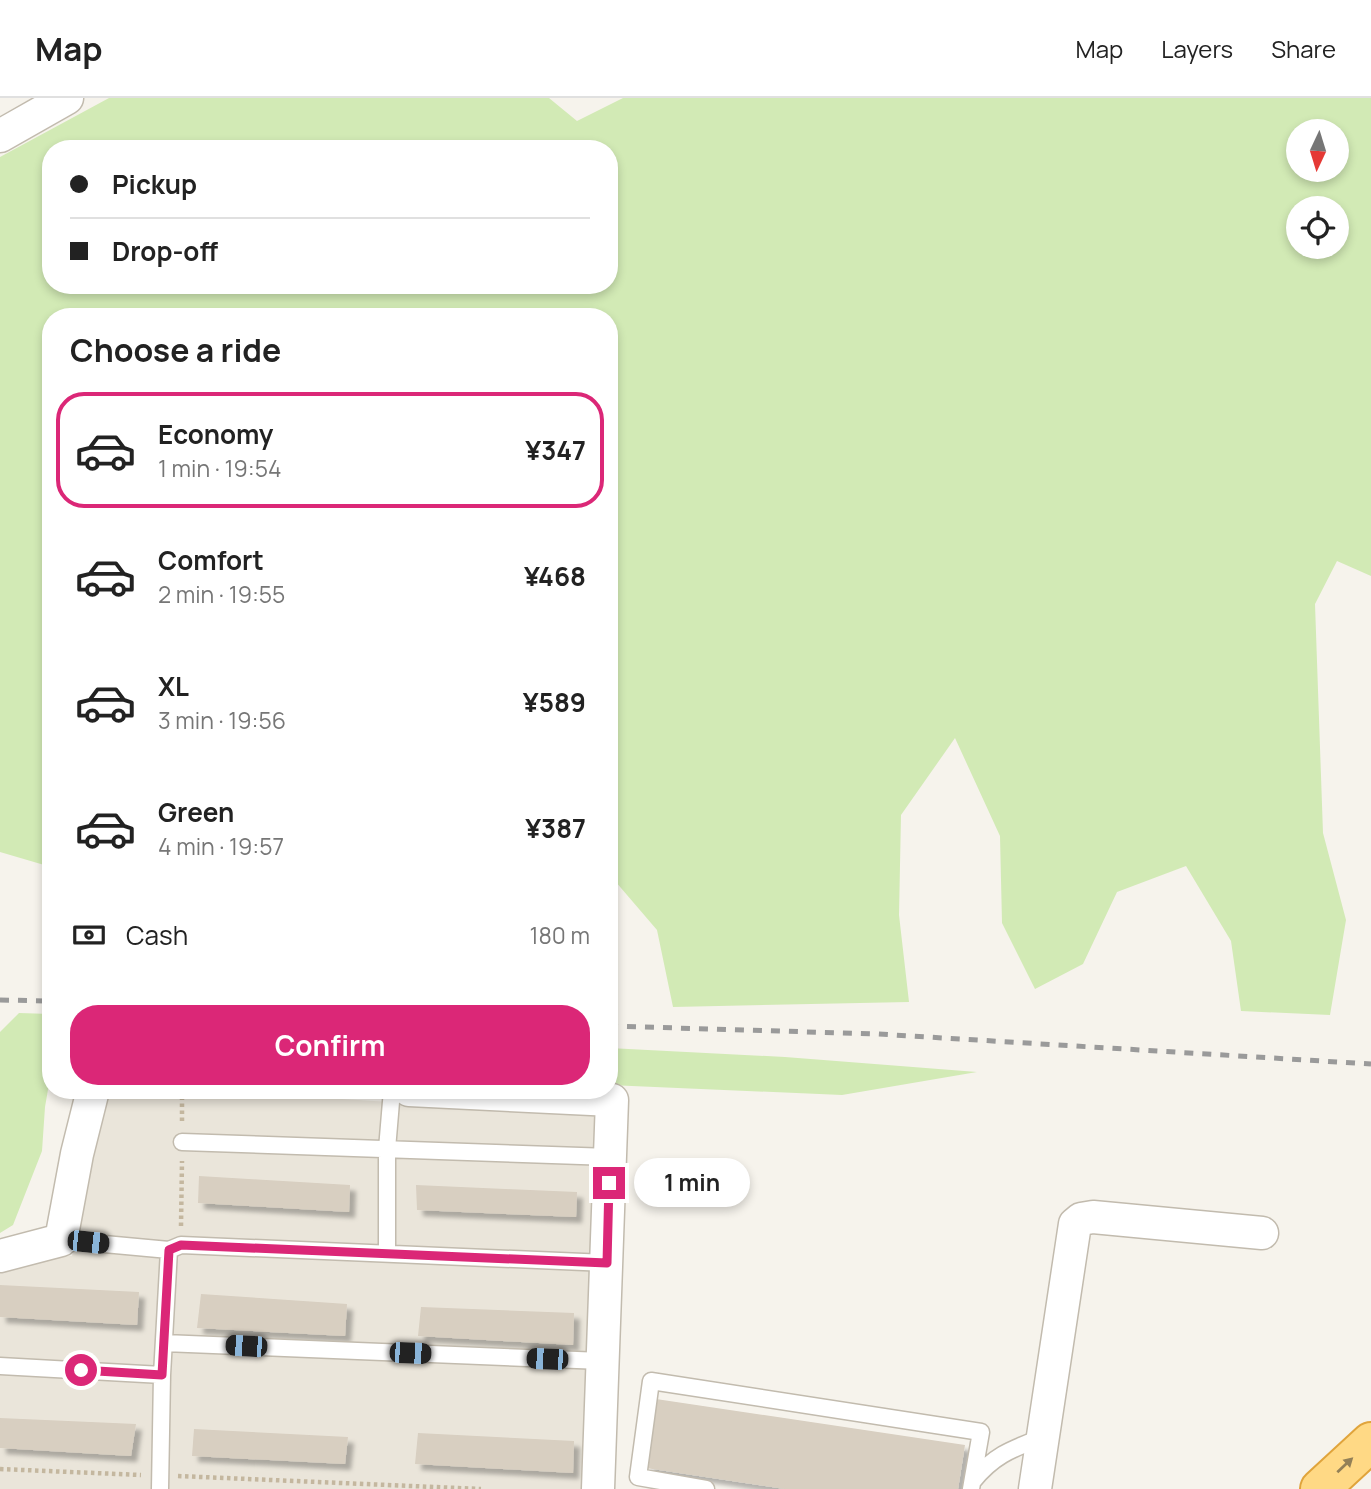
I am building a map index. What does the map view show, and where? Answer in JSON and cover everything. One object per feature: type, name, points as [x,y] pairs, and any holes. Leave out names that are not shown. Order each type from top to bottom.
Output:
[{"type":"highway","points":[[1320,1489],[1371,1442]]},
{"type":"street","points":[[0,136],[67,98]]},
{"type":"street","points":[[0,1256],[61,1240],[91,1099]]},
{"type":"street","points":[[592,1099],[612,1100],[598,1489]]},
{"type":"street","points":[[1035,1489],[1075,1224],[1081,1219],[1093,1217],[1262,1233]]},
{"type":"lane","points":[[387,1252],[387,1149],[391,1099]]},
{"type":"lane","points":[[182,1142],[610,1157]]},
{"type":"lane","points":[[61,1240],[175,1247],[387,1252],[607,1263]]},
{"type":"lane","points":[[161,1482],[162,1375],[175,1247]]},
{"type":"lane","points":[[164,1343],[602,1361]]},
{"type":"lane","points":[[0,1366],[162,1375]]},
{"type":"lane","points":[[706,1489],[638,1477],[651,1381],[981,1432],[972,1485]]},
{"type":"lane","points":[[972,1485],[994,1458],[1043,1437]]},
{"type":"path","points":[[175,1247],[182,1099]]},
{"type":"path","points":[[0,1469],[161,1482],[481,1489]]},
{"type":"shaded area","points":[[106,1099],[341,1099],[597,1115],[585,1489],[0,1489],[0,1264],[33,1255],[72,1256]]},
{"type":"green space","points":[[109,98],[549,98],[577,121],[623,98],[1371,98],[1371,576],[1337,561],[1315,604],[1323,833],[1346,920],[1330,1015],[1241,1011],[1231,941],[1186,866],[1117,892],[1083,964],[1035,989],[1002,923],[1000,836],[955,738],[901,815],[899,915],[909,1002],[673,1007],[657,930],[618,884],[618,308],[42,308],[42,864],[0,852],[0,157]]},
{"type":"green space","points":[[19,1013],[42,1014],[42,1099],[46,1099],[42,1151],[13,1225],[0,1233],[0,1032]]},
{"type":"green space","points":[[618,1048],[785,1057],[977,1072],[842,1095],[618,1085]]},
{"type":"building","points":[[199,1176],[350,1185],[349,1212],[198,1203]]},
{"type":"building","points":[[416,1185],[577,1192],[576,1217],[417,1210]]},
{"type":"building","points":[[0,1285],[139,1292],[137,1325],[0,1317]]},
{"type":"building","points":[[201,1294],[347,1304],[345,1336],[197,1328]]},
{"type":"building","points":[[421,1307],[574,1313],[573,1345],[418,1336]]},
{"type":"building","points":[[656,1399],[965,1445],[958,1489],[785,1489],[646,1468]]},
{"type":"building","points":[[0,1418],[136,1424],[131,1456],[0,1448]]},
{"type":"building","points":[[194,1429],[348,1437],[345,1464],[192,1456]]},
{"type":"building","points":[[418,1433],[574,1441],[573,1473],[415,1464]]},
{"type":"railway","points":[[0,1000],[42,1001]]},
{"type":"railway","points":[[618,1026],[878,1034],[1371,1064]]},
{"type":"route","points":[[81,1370],[162,1375],[169,1250],[181,1245],[607,1263],[609,1183]]}]
